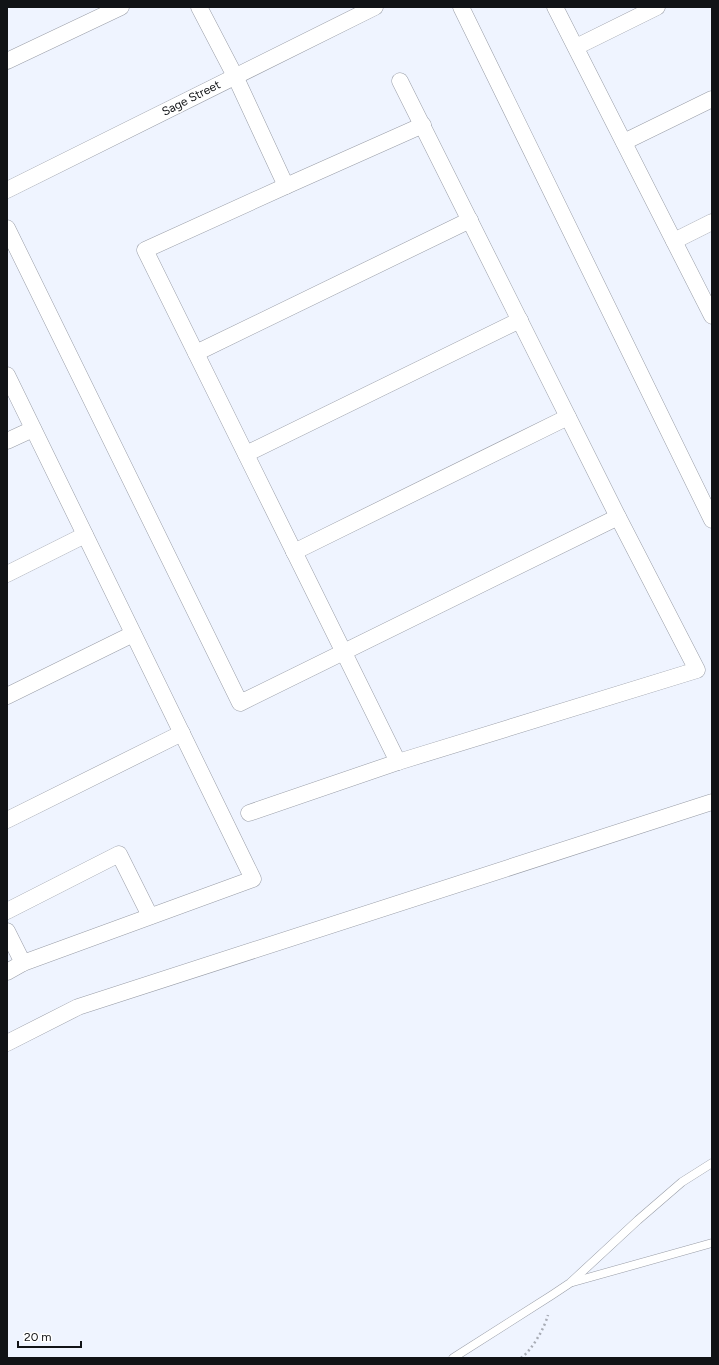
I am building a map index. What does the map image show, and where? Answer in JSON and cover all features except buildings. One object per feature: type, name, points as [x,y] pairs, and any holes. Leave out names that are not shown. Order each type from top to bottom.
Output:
[{"type":"street","points":[[7,61],[121,7]]},
{"type":"street","points":[[199,7],[235,76],[286,186]]},
{"type":"street","name":"Sage Street","points":[[7,190],[235,76],[350,13],[375,7]]},
{"type":"street","points":[[461,7],[712,520]]},
{"type":"street","points":[[555,7],[712,316]]},
{"type":"street","points":[[576,47],[657,7]]},
{"type":"street","points":[[249,813],[398,762],[697,670],[618,517],[400,81]]},
{"type":"street","points":[[624,142],[712,99]]},
{"type":"street","points":[[398,762],[145,250],[423,126]]},
{"type":"street","points":[[196,353],[470,220]]},
{"type":"street","points":[[674,241],[712,222]]},
{"type":"street","points":[[7,228],[240,703],[618,517]]},
{"type":"street","points":[[246,454],[520,320]]},
{"type":"street","points":[[7,375],[253,879],[23,963],[7,972]]},
{"type":"street","points":[[294,552],[568,417]]},
{"type":"street","points":[[7,442],[33,429]]},
{"type":"street","points":[[7,574],[85,535]]},
{"type":"street","points":[[7,696],[133,634]]},
{"type":"street","points":[[7,820],[182,733]]},
{"type":"street","points":[[7,1043],[78,1007],[712,802]]},
{"type":"street","points":[[7,911],[118,854],[150,916]]},
{"type":"street","points":[[7,931],[23,963]]},
{"type":"lane","points":[[453,1358],[570,1282],[682,1182],[712,1163]]},
{"type":"lane","points":[[570,1282],[712,1243]]},
{"type":"path","points":[[521,1358],[528,1353],[546,1324],[552,1295]]}]
